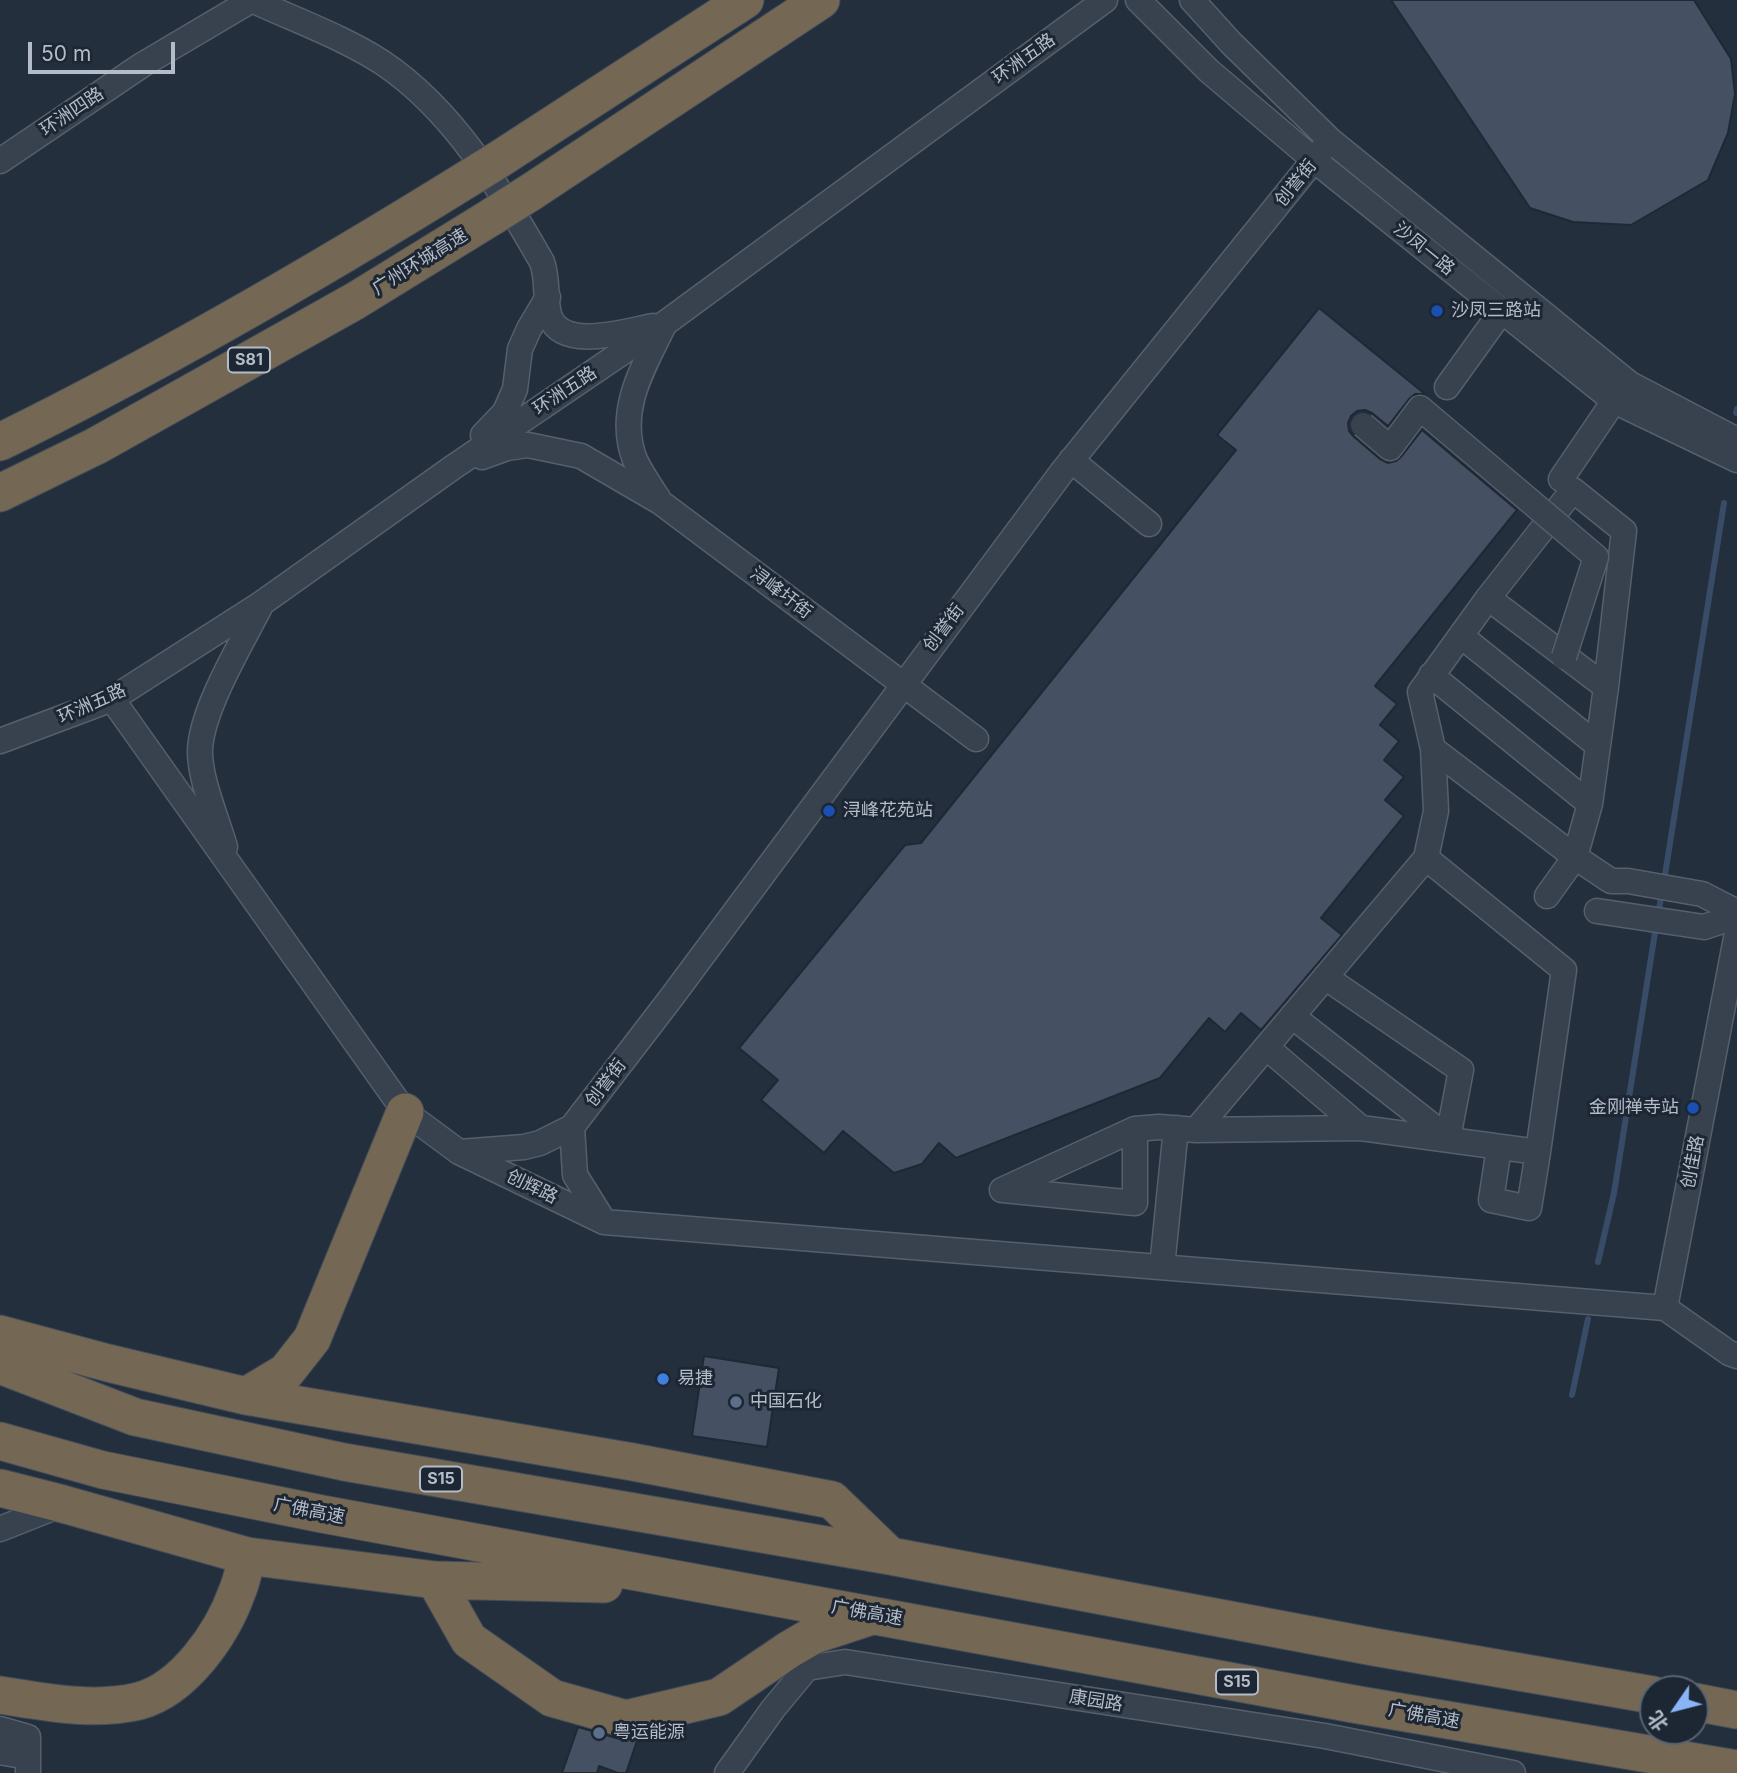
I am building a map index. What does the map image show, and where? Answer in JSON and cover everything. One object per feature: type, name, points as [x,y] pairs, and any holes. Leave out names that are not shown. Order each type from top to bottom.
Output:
[{"type":"highway","name":"S81","points":[[0,442],[68,409],[257,306],[484,169],[745,0]]},
{"type":"highway","name":"广州环城高速","points":[[0,493],[96,446],[355,301],[531,192],[821,0]]},
{"type":"highway","points":[[0,501],[187,395]]},
{"type":"highway","points":[[246,1396],[286,1372],[312,1339],[405,1112]]},
{"type":"highway","points":[[0,1334],[246,1396],[633,1462],[832,1500],[890,1556]]},
{"type":"highway","name":"S15","points":[[0,1365],[135,1416],[331,1459],[890,1556],[1374,1647],[1639,1693]]},
{"type":"highway","name":"广佛高速","points":[[0,1441],[103,1469],[336,1516],[1359,1705],[1737,1769]]},
{"type":"highway","points":[[0,1488],[247,1556],[435,1580],[711,1586]]},
{"type":"highway","points":[[0,1695],[52,1703],[102,1705],[141,1700],[156,1693],[201,1656],[225,1622],[238,1591],[247,1556]]},
{"type":"highway","points":[[435,1580],[469,1640],[552,1698],[626,1719],[719,1697],[814,1635],[877,1615]]},
{"type":"highway","points":[[1709,1705],[1737,1710]]},
{"type":"street","name":"环洲四路","points":[[0,161],[142,65],[252,0]]},
{"type":"street","points":[[252,0],[380,62],[415,86],[463,136],[533,247],[547,275],[550,316],[556,326],[574,336],[598,336],[664,324]]},
{"type":"street","name":"环洲五路","points":[[0,741],[112,699],[262,603],[452,468],[664,324],[1104,0]]},
{"type":"street","name":"沙凤一路","points":[[1138,0],[1209,71],[1314,160],[1614,401],[1737,460]]},
{"type":"street","name":"沙凤一路","points":[[1192,0],[1231,43],[1330,140],[1630,384],[1737,440]]},
{"type":"street","name":"创誉街","points":[[572,1127],[1071,460],[1330,140]]},
{"type":"street","points":[[452,468],[505,412],[515,389],[520,349],[548,297]]},
{"type":"street","points":[[1447,387],[1501,312]]},
{"type":"street","points":[[660,502],[636,462],[632,448],[629,407],[637,380],[664,324]]},
{"type":"street","points":[[1561,479],[1614,401]]},
{"type":"street","points":[[1363,425],[1390,448],[1420,408],[1596,557],[1564,656]]},
{"type":"street","name":"浔峰圩街","points":[[452,468],[507,448],[528,445],[581,456],[660,502],[976,739]]},
{"type":"street","points":[[1071,460],[1149,524]]},
{"type":"street","points":[[1162,1267],[1186,1129],[1266,1047],[1426,858],[1436,811],[1433,749],[1420,692],[1573,490],[1623,531],[1590,804],[1575,858],[1547,896]]},
{"type":"street","points":[[1489,598],[1606,687]]},
{"type":"street","points":[[229,864],[204,780],[200,751],[206,721],[216,696],[262,603]]},
{"type":"street","points":[[1461,636],[1597,744]]},
{"type":"street","points":[[1431,675],[1590,804]]},
{"type":"street","name":"创辉路","points":[[112,699],[405,1112],[459,1152],[604,1222]]},
{"type":"street","points":[[1433,749],[1575,858],[1611,881],[1628,881],[1702,894],[1737,914]]},
{"type":"street","points":[[1426,858],[1564,970],[1529,1208],[1491,1200],[1499,1148]]},
{"type":"street","points":[[1597,911],[1704,928],[1737,914]]},
{"type":"street","name":"创佳路","points":[[1665,1307],[1737,933]]},
{"type":"street","points":[[1325,977],[1461,1070],[1448,1138]]},
{"type":"street","points":[[1292,1016],[1448,1138]]},
{"type":"street","points":[[1266,1047],[1361,1128]]},
{"type":"street","points":[[459,1152],[524,1147],[541,1143],[572,1127],[575,1175],[604,1222],[1665,1307],[1737,1356]]},
{"type":"street","points":[[1135,1129],[1135,1203],[1002,1190],[1135,1129],[1159,1127],[1361,1128],[1538,1152]]},
{"type":"street","points":[[0,1529],[64,1504]]},
{"type":"street","name":"康园路","points":[[727,1773],[807,1668],[845,1662],[1325,1736],[1513,1773]]},
{"type":"street","points":[[0,1729],[28,1756]]},
{"type":"street","points":[[0,1752],[28,1756]]},
{"type":"building","points":[[1391,0],[1694,0],[1731,59],[1735,94],[1728,133],[1708,180],[1631,225],[1573,222],[1530,208]]},
{"type":"building","points":[[1319,308],[1425,394],[1415,394],[1409,399],[1388,426],[1372,413],[1357,411],[1348,423],[1353,436],[1388,463],[1401,457],[1422,430],[1517,510],[1375,686],[1397,704],[1380,725],[1399,741],[1384,760],[1404,777],[1385,800],[1404,816],[1321,918],[1342,935],[1261,1030],[1241,1013],[1225,1032],[1209,1018],[1160,1078],[956,1158],[939,1143],[922,1164],[894,1173],[843,1131],[824,1153],[761,1100],[778,1080],[739,1048],[905,845],[921,843],[1236,450],[1217,435]]},
{"type":"building","name":"中国石化","points":[[704,1356],[779,1368],[767,1447],[692,1436]]},
{"type":"building","name":"粤运能源","points":[[578,1727],[620,1739],[638,1738],[626,1773],[599,1766],[597,1773],[562,1773]]},
{"type":"waterway","points":[[1736,413],[1737,409]]},
{"type":"waterway","points":[[1664,881],[1724,503]]},
{"type":"waterway","points":[[1658,916],[1662,892]]},
{"type":"waterway","points":[[1598,1262],[1614,1193],[1656,926]]},
{"type":"waterway","points":[[1572,1395],[1588,1319]]},
{"type":"place","name":"沙凤三路站","points":[[1437,311]]},
{"type":"place","name":"浔峰花苑站","points":[[829,811]]},
{"type":"place","name":"金刚禅寺站","points":[[1693,1108]]},
{"type":"place","name":"易捷","points":[[663,1379]]},
{"type":"place","name":"中国石化","points":[[736,1402]]},
{"type":"place","name":"粤运能源","points":[[599,1733]]}]
